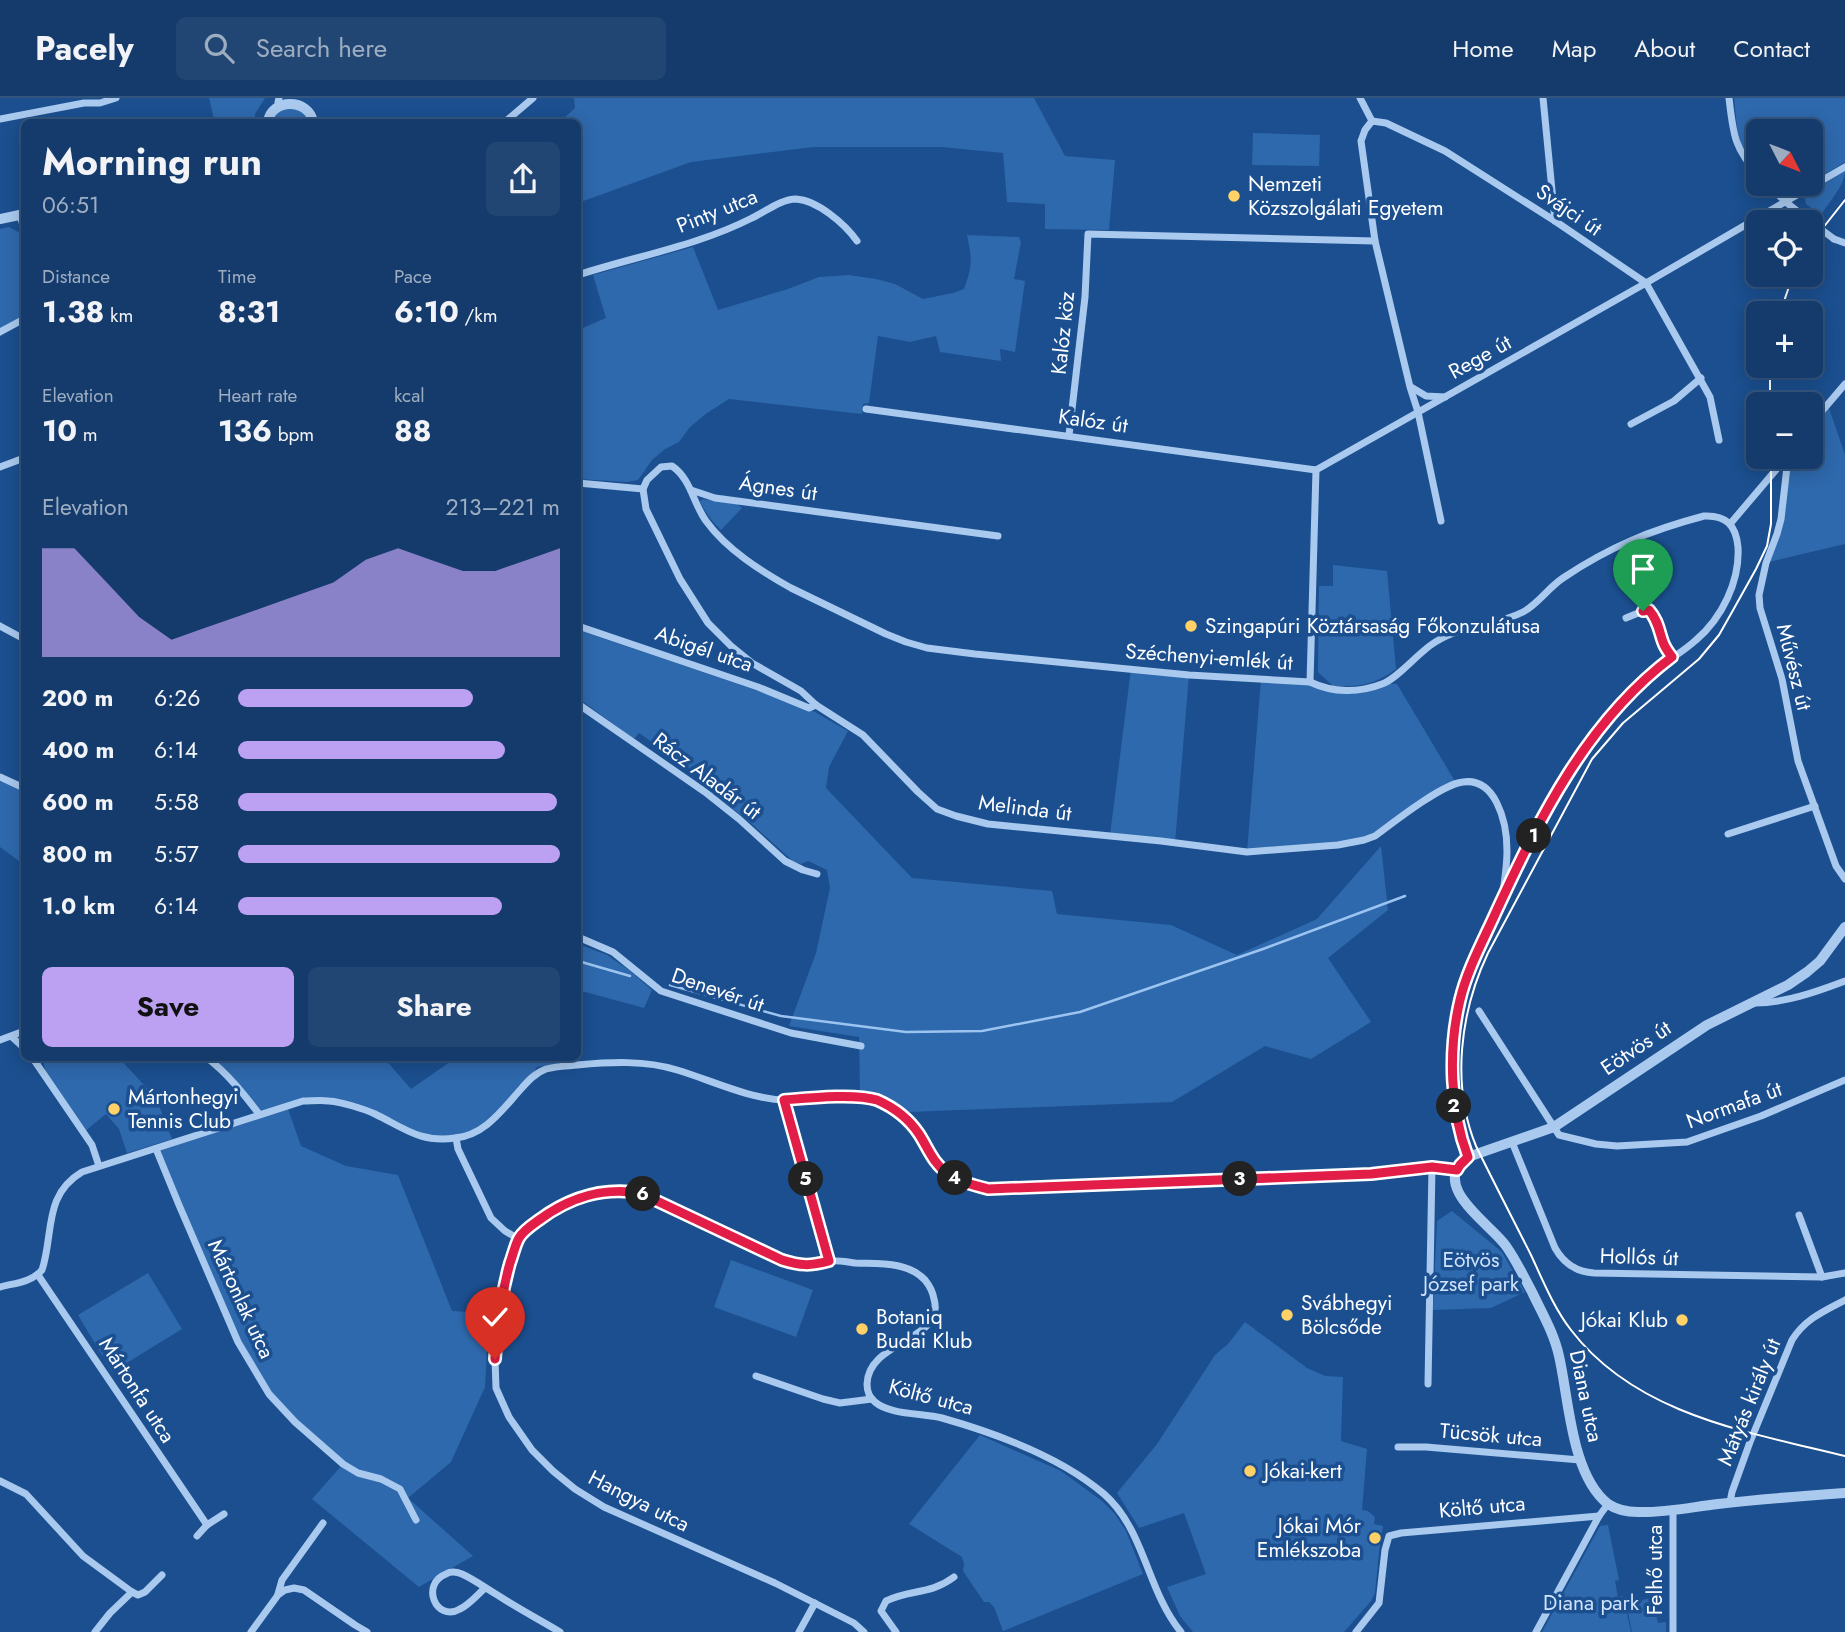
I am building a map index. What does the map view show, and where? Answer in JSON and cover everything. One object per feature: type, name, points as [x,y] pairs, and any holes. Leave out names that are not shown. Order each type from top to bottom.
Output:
[{"type":"street","points":[[0,119],[116,98]]},
{"type":"street","points":[[508,119],[533,98]]},
{"type":"street","points":[[1360,98],[1372,121],[1361,141],[1375,241],[1418,412],[1441,521]]},
{"type":"street","points":[[1543,98],[1555,220]]},
{"type":"street","points":[[1729,98],[1738,147],[1746,160]]},
{"type":"street","points":[[268,119],[279,100],[297,99],[308,108],[312,119]]},
{"type":"street","name":"Svájci út","points":[[1372,121],[1386,123],[1445,151],[1555,220],[1646,284],[1710,397],[1719,440]]},
{"type":"street","name":"Rege út","points":[[1316,470],[1646,284],[1845,167]]},
{"type":"street","points":[[1780,196],[1796,210]]},
{"type":"street","name":"Pinty utca","points":[[581,274],[727,230],[788,200],[803,200],[818,206],[849,229],[857,241]]},
{"type":"street","points":[[0,219],[21,214]]},
{"type":"street","points":[[1823,230],[1845,243]]},
{"type":"street","name":"Kalóz köz","points":[[1069,436],[1085,297],[1088,234],[1375,241]]},
{"type":"street","points":[[0,332],[21,321]]},
{"type":"street","points":[[1631,424],[1674,401],[1701,378]]},
{"type":"street","points":[[1823,410],[1845,384]]},
{"type":"street","points":[[1410,387],[1426,396],[1445,397]]},
{"type":"street","name":"Kalóz út","points":[[866,409],[1316,470]]},
{"type":"street","points":[[0,467],[21,459]]},
{"type":"street","points":[[581,483],[643,489],[655,471],[661,467],[672,466],[684,476],[691,490]]},
{"type":"street","points":[[0,1287],[38,1275],[46,1260],[52,1217],[60,1190],[74,1177],[99,1166],[303,1101],[331,1101],[374,1114],[411,1134],[435,1139],[456,1138],[482,1129],[494,1120],[542,1070],[605,1062],[650,1063],[738,1090],[784,1100],[826,1097],[868,1098],[878,1101],[896,1110],[908,1121],[931,1156],[947,1174],[967,1184],[988,1189],[1371,1174],[1432,1167],[1457,1170],[1468,1157],[1454,1107],[1454,1032],[1460,998],[1476,957],[1554,799],[1587,744],[1639,684],[1705,632],[1722,608],[1734,581],[1738,558],[1737,541],[1730,524],[1777,469]]},
{"type":"street","name":"Művész út","points":[[1788,469],[1781,519],[1766,563],[1759,595],[1760,608],[1782,678],[1798,761],[1836,866],[1845,879]]},
{"type":"street","points":[[1310,682],[1316,470]]},
{"type":"street","name":"Melinda út","points":[[643,489],[646,509],[656,534],[680,579],[708,622],[747,659],[801,691],[816,705],[863,735],[937,809],[988,824],[1247,852],[1364,841],[1438,793],[1456,783],[1470,781],[1488,789],[1497,804],[1505,832],[1507,851],[1502,900]]},
{"type":"street","name":"Széchenyi-emlék út","points":[[691,490],[698,507],[715,532],[741,556],[791,588],[906,642],[927,648],[975,654],[1189,675],[1310,682],[1322,688],[1353,691],[1385,683],[1437,640],[1519,614],[1530,608],[1551,586],[1580,566],[1639,536],[1704,516],[1715,515],[1730,524]]},
{"type":"street","name":"Ágnes út","points":[[691,490],[715,498],[998,536]]},
{"type":"street","points":[[1626,618],[1649,610],[1659,627],[1663,645],[1672,657]]},
{"type":"street","points":[[0,626],[21,637]]},
{"type":"street","name":"Abigél utca","points":[[581,627],[746,682],[809,708],[816,705]]},
{"type":"street","name":"Rácz Aladár út","points":[[581,706],[705,792],[785,861],[817,874]]},
{"type":"street","points":[[0,777],[21,787]]},
{"type":"street","points":[[1728,834],[1815,806]]},
{"type":"street","name":"Eötvös út","points":[[1468,1157],[1553,1127],[1707,1025],[1788,985],[1829,952],[1845,927]]},
{"type":"street","name":"Denevér út","points":[[581,938],[613,952],[661,991],[791,1033],[862,1046]]},
{"type":"street","points":[[1751,1003],[1783,1001],[1845,981]]},
{"type":"street","points":[[1479,1011],[1553,1127]]},
{"type":"street","points":[[0,1040],[21,1032]]},
{"type":"street","points":[[12,1037],[21,1045]]},
{"type":"street","points":[[35,1061],[92,1145],[99,1166]]},
{"type":"street","points":[[211,1061],[238,1086],[259,1114]]},
{"type":"street","name":"Normafa út","points":[[1553,1127],[1561,1137],[1596,1144],[1617,1146],[1687,1142],[1761,1116],[1845,1080]]},
{"type":"street","points":[[784,1100],[829,1261]]},
{"type":"street","points":[[456,1138],[458,1149],[491,1218],[505,1231],[519,1238]]},
{"type":"street","name":"Hollós út","points":[[1512,1142],[1555,1248],[1560,1257],[1577,1270],[1594,1273],[1822,1277],[1845,1273]]},
{"type":"street","name":"Mártonlak utca","points":[[156,1149],[238,1342],[269,1394],[295,1422],[343,1464],[358,1473],[382,1479],[400,1489],[416,1520]]},
{"type":"street","points":[[1428,1384],[1432,1167]]},
{"type":"street","name":"Diana utca","points":[[1457,1170],[1455,1175],[1459,1194],[1473,1213],[1506,1244],[1548,1323],[1559,1356],[1580,1460],[1589,1482],[1608,1504]]},
{"type":"street","name":"Költő utca","points":[[519,1238],[537,1221],[559,1207],[592,1194],[621,1190],[640,1193],[664,1203],[782,1260],[798,1265],[829,1261],[902,1266],[915,1272],[925,1280],[932,1292],[936,1312],[925,1329],[883,1354],[875,1363],[867,1380],[869,1395],[884,1408],[939,1417],[991,1434],[1057,1462],[1083,1478],[1119,1510],[1170,1618],[1181,1632]]},
{"type":"street","points":[[1799,1215],[1822,1277]]},
{"type":"street","name":"Hangya utca","points":[[519,1238],[503,1289],[499,1312],[495,1380],[509,1417],[531,1450],[575,1489],[604,1507],[775,1583],[854,1623],[864,1632]]},
{"type":"street","name":"Mártonfa utca","points":[[38,1275],[206,1525]]},
{"type":"street","name":"Mátyás király út","points":[[1730,1503],[1753,1434],[1792,1340],[1812,1317],[1845,1300]]},
{"type":"street","points":[[756,1376],[840,1403],[872,1399]]},
{"type":"street","name":"Tücsök utca","points":[[1398,1447],[1580,1460]]},
{"type":"street","points":[[0,1480],[26,1494],[83,1556],[132,1592],[138,1595],[145,1592],[162,1575]]},
{"type":"street","points":[[1536,1632],[1608,1504],[1628,1512],[1640,1513],[1845,1493]]},
{"type":"street","name":"Felhő utca","points":[[1673,1509],[1673,1632]]},
{"type":"street","points":[[197,1536],[206,1525],[224,1514]]},
{"type":"street","name":"Költő utca","points":[[1356,1632],[1379,1603],[1389,1536],[1599,1517]]},
{"type":"street","points":[[278,1595],[282,1580],[323,1522]]},
{"type":"street","points":[[485,1588],[453,1612],[444,1611],[433,1599],[434,1585],[438,1580],[445,1574],[460,1573],[560,1632]]},
{"type":"street","points":[[896,1632],[881,1611],[886,1601],[934,1589],[954,1577]]},
{"type":"street","points":[[251,1632],[278,1595],[294,1588],[304,1590],[367,1632]]},
{"type":"street","points":[[95,1632],[132,1592]]},
{"type":"street","points":[[799,1632],[815,1603]]},
{"type":"green space","points":[[209,98],[265,98],[255,114],[255,119],[214,119]]},
{"type":"green space","points":[[574,98],[1034,98],[1065,156],[1115,160],[1109,230],[1045,229],[1045,204],[1007,202],[1003,153],[942,147],[814,147],[691,162],[581,202],[581,119],[563,119],[575,108]]},
{"type":"green space","points":[[1734,98],[1845,98],[1845,162],[1824,175],[1824,119],[1746,119],[1746,152],[1737,128]]},
{"type":"green space","points":[[302,107],[308,119],[274,119],[278,110]]},
{"type":"green space","points":[[1253,133],[1320,135],[1319,166],[1252,165]]},
{"type":"green space","points":[[1845,171],[1840,188],[1823,212],[1806,204],[1804,196],[1824,196],[1824,184]]},
{"type":"green space","points":[[9,227],[21,233],[21,319],[0,330],[0,229]]},
{"type":"green space","points":[[967,235],[1019,237],[1021,242],[1014,279],[1025,281],[1015,352],[1000,349],[1001,361],[940,352],[936,336],[910,342],[878,336],[869,403],[863,404],[862,414],[729,399],[707,413],[690,427],[679,442],[652,460],[638,480],[627,482],[581,479],[581,329],[606,318],[593,275],[693,247],[718,310],[819,277],[849,275],[895,284],[923,299],[964,289],[971,262]]},
{"type":"green space","points":[[1829,408],[1845,455],[1845,544],[1769,562],[1791,469],[1823,469],[1823,416]]},
{"type":"green space","points":[[702,499],[737,504],[742,508],[721,530],[700,502]]},
{"type":"green space","points":[[1333,565],[1387,571],[1396,669],[1373,682],[1333,686],[1318,672],[1319,586],[1333,586]]},
{"type":"green space","points":[[581,631],[806,707],[848,731],[829,767],[826,788],[912,878],[1052,891],[1057,914],[1171,925],[1237,955],[1317,919],[1381,846],[1388,910],[1328,958],[1371,1022],[1311,1059],[1265,1046],[1172,1102],[909,1112],[860,1091],[859,1037],[789,1026],[816,953],[830,888],[827,870],[808,861],[801,864],[793,861],[744,817],[710,792],[714,786],[639,733],[634,739],[581,700]]},
{"type":"green space","points":[[1131,669],[1189,675],[1175,843],[1110,835]]},
{"type":"green space","points":[[1261,679],[1310,682],[1332,690],[1397,684],[1456,783],[1364,840],[1247,852]]},
{"type":"green space","points":[[0,777],[21,787],[21,861],[0,847]]},
{"type":"green space","points":[[581,945],[607,955],[652,990],[644,1008],[581,991]]},
{"type":"green space","name":"Mártonhegyi Tennis Club","points":[[44,1061],[122,1061],[156,1098],[172,1139],[127,1153],[119,1129],[106,1114],[84,1132],[46,1078]]},
{"type":"green space","points":[[210,1061],[386,1061],[411,1089],[451,1061],[569,1061],[537,1067],[528,1081],[482,1129],[435,1139],[374,1114],[331,1101],[287,1106],[301,1146],[346,1166],[398,1175],[452,1311],[489,1313],[485,1387],[451,1462],[408,1498],[473,1556],[419,1587],[312,1499],[343,1464],[269,1394],[238,1342],[156,1149],[259,1114]]},
{"type":"green space","name":"Eötvös József park","points":[[1452,1211],[1502,1252],[1525,1292],[1491,1308],[1433,1310],[1437,1221]]},
{"type":"green space","points":[[731,1260],[813,1290],[796,1337],[714,1307]]},
{"type":"green space","points":[[148,1273],[182,1329],[112,1372],[78,1315]]},
{"type":"green space","name":"Jókai-kert","points":[[1245,1322],[1307,1368],[1325,1376],[1343,1377],[1341,1441],[1367,1449],[1362,1510],[1375,1517],[1374,1524],[1383,1526],[1375,1593],[1344,1632],[1193,1632],[1180,1616],[1167,1587],[1206,1574],[1184,1513],[1139,1528],[1117,1493],[1157,1444],[1215,1355],[1228,1344]]},
{"type":"green space","points":[[980,1435],[1061,1471],[1102,1501],[1126,1531],[1143,1574],[1003,1631],[994,1607],[989,1602],[984,1602],[963,1571],[962,1557],[909,1524]]},
{"type":"green space","name":"Diana park","points":[[1608,1525],[1619,1580],[1615,1581],[1618,1597],[1623,1596],[1631,1632],[1542,1632],[1600,1526]]},
{"type":"green space","points":[[1652,1598],[1658,1623],[1666,1622],[1666,1632],[1632,1632],[1626,1603]]},
{"type":"waterway","points":[[670,985],[781,1016],[906,1032],[982,1031],[1080,1012],[1263,949],[1405,896]]},
{"type":"waterway","points":[[581,962],[630,976]]},
{"type":"tram line","points":[[1823,228],[1845,200]]},
{"type":"tram line","points":[[1784,301],[1789,287]]},
{"type":"tram line","points":[[1770,378],[1770,392]]},
{"type":"tram line","points":[[1771,469],[1771,524],[1767,546],[1756,569],[1719,635],[1699,659],[1623,723],[1592,759],[1478,976],[1465,1024],[1461,1074],[1468,1123],[1476,1146],[1559,1313],[1597,1359],[1628,1382],[1661,1401],[1696,1416],[1845,1456]]},
{"type":"place","name":"Nemzeti Közszolgálati Egyetem","points":[[1234,196]]},
{"type":"place","name":"Szingapúri Köztársaság Főkonzulátusa","points":[[1191,626]]},
{"type":"place","name":"Mártonhegyi Tennis Club","points":[[114,1109]]},
{"type":"place","name":"Svábhegyi Bölcsőde","points":[[1287,1315]]},
{"type":"place","name":"Jókai Klub","points":[[1682,1320]]},
{"type":"place","name":"Botaniq Budai Klub","points":[[862,1329]]},
{"type":"place","name":"Jókai-kert","points":[[1250,1471]]},
{"type":"place","name":"Jókai Mór Emlékszoba","points":[[1375,1538]]},
{"type":"route","points":[[495,1359],[503,1289],[519,1238],[537,1221],[559,1207],[592,1194],[621,1190],[640,1193],[782,1260],[798,1265],[829,1261],[784,1100],[826,1097],[868,1098],[878,1101],[896,1110],[908,1121],[931,1156],[947,1174],[967,1184],[988,1189],[1371,1174],[1432,1167],[1457,1170],[1468,1157],[1454,1107],[1454,1032],[1460,998],[1502,900],[1571,767],[1628,695],[1672,657],[1663,645],[1653,615],[1649,610],[1643,611]]}]
